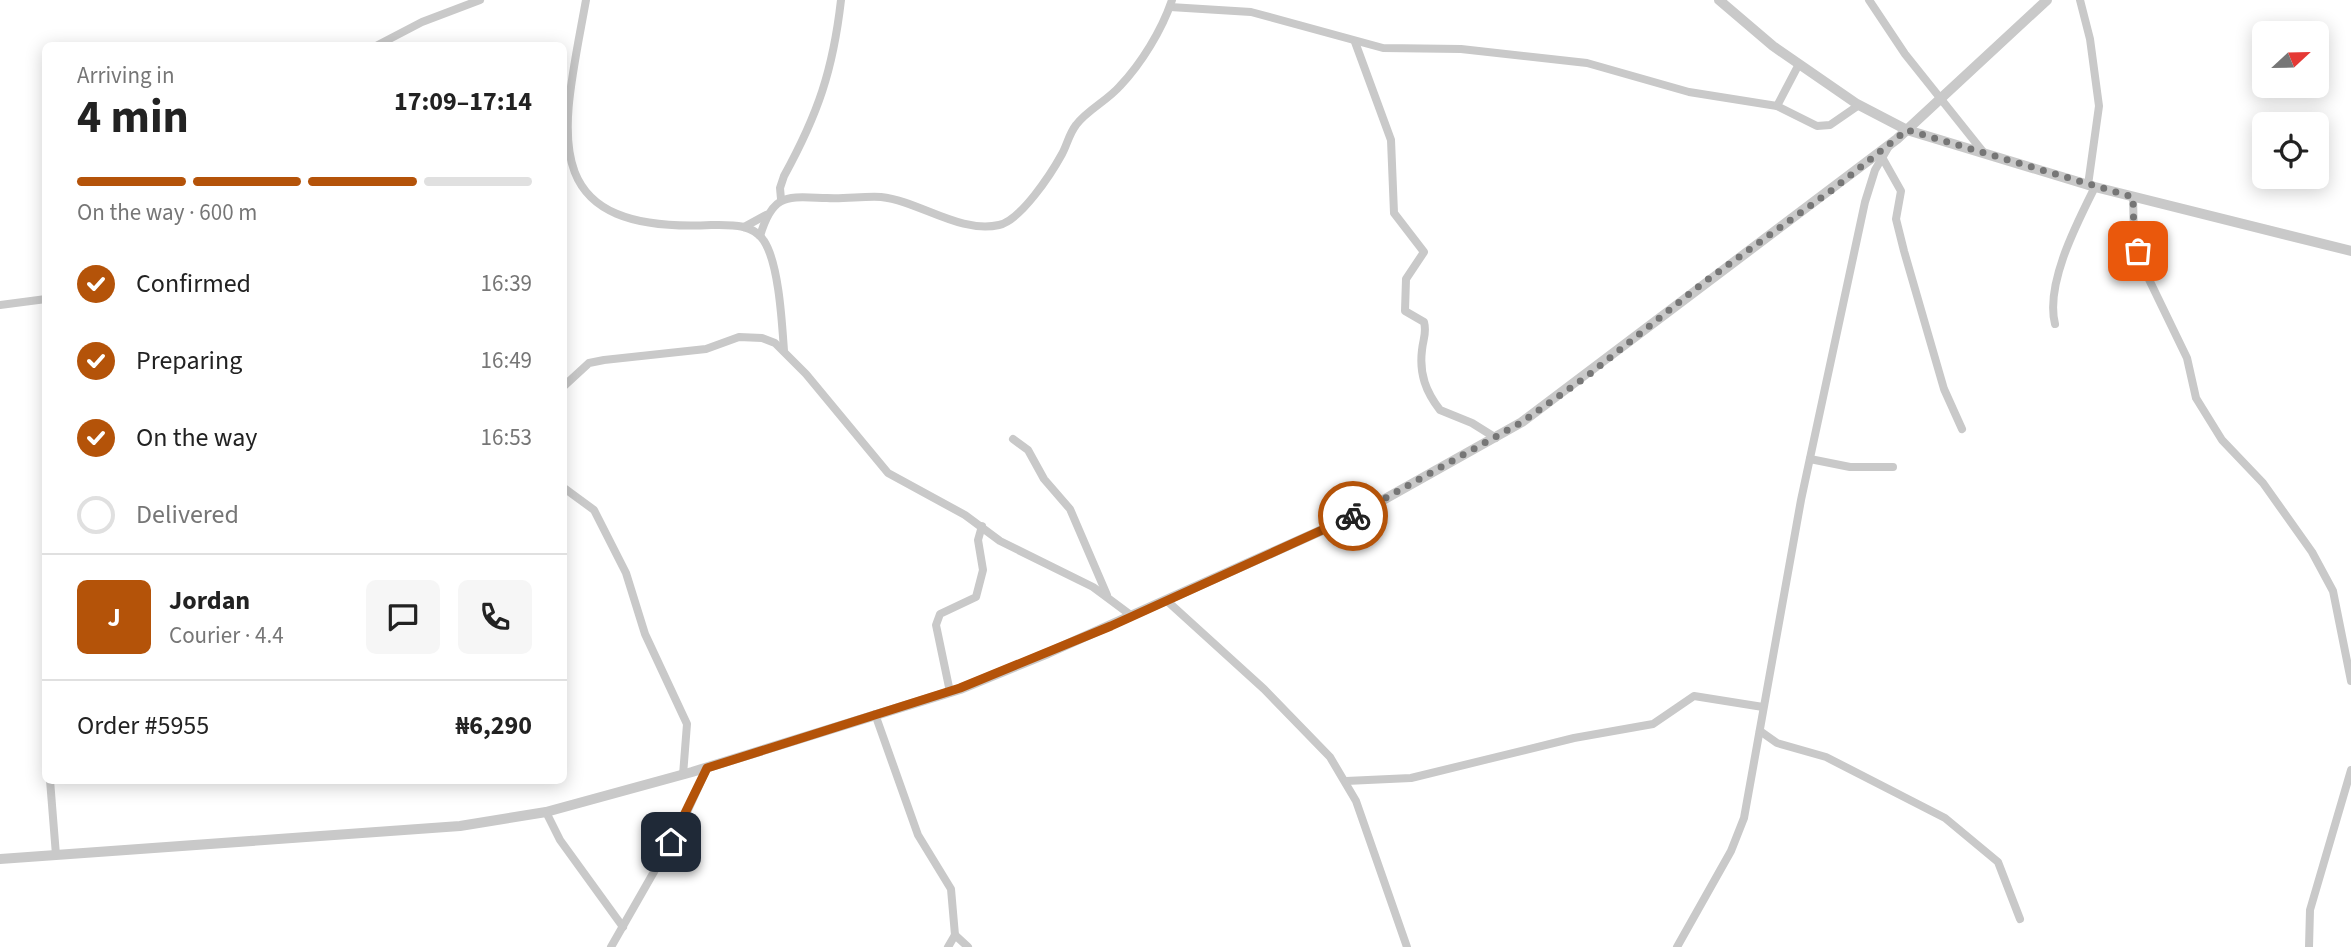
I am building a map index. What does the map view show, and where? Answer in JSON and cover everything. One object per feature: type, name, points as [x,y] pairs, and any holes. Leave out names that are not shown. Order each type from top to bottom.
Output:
[{"type":"street","points":[[384,42],[422,22],[480,0]]},
{"type":"street","points":[[567,107],[586,0]]},
{"type":"street","points":[[782,199],[780,188],[784,176],[821,101],[836,47],[841,0]]},
{"type":"street","points":[[1718,0],[1799,64],[1859,104],[1907,130],[2091,186],[2351,251]]},
{"type":"street","points":[[1869,0],[1905,54],[1942,97],[1984,153]]},
{"type":"street","points":[[0,859],[460,826],[546,812],[707,768],[950,692],[1132,616],[1358,514],[1496,438],[1586,377],[1703,283],[1889,146],[2047,0]]},
{"type":"street","points":[[2055,324],[2053,305],[2056,286],[2091,186],[2099,106],[2090,40],[2080,0]]},
{"type":"street","points":[[567,132],[568,152],[576,180],[596,203],[638,220],[670,227],[744,227],[766,215],[782,199],[792,195],[859,199],[880,197],[971,224],[998,226],[1011,220],[1026,206],[1062,154],[1076,124],[1119,87],[1141,59],[1171,4],[1251,12],[1383,48],[1461,49],[1587,63],[1689,92],[1777,106],[1817,126],[1830,125],[1859,104]]},
{"type":"street","points":[[1355,42],[1391,140],[1394,213],[1424,252],[1406,279],[1405,311],[1424,322],[1426,331],[1422,351],[1422,378],[1440,410],[1472,422],[1496,438]]},
{"type":"street","points":[[1777,106],[1799,64]]},
{"type":"street","points":[[1677,947],[1740,832],[1810,459],[1865,202],[1875,170],[1889,146]]},
{"type":"street","points":[[1883,159],[1901,191],[1896,219],[1904,251],[1944,389],[1962,429]]},
{"type":"street","points":[[2133,197],[2134,237],[2142,265],[2187,358],[2196,398],[2222,440],[2263,483],[2312,552],[2333,592],[2351,681]]},
{"type":"street","points":[[760,236],[766,215]]},
{"type":"street","points":[[744,227],[765,242],[776,282],[784,351]]},
{"type":"street","points":[[0,304],[42,300]]},
{"type":"street","points":[[567,383],[589,363],[706,349],[739,337],[762,338],[775,343],[807,374],[888,473],[982,526],[1000,541],[1107,595],[1132,616]]},
{"type":"street","points":[[1013,439],[1028,450],[1044,479],[1070,509],[1107,595]]},
{"type":"street","points":[[1810,459],[1850,467],[1893,467]]},
{"type":"street","points":[[567,490],[594,510],[626,573],[645,634],[687,724],[683,775]]},
{"type":"street","points":[[950,692],[936,625],[940,614],[976,597],[984,570],[978,540],[982,526]]},
{"type":"street","points":[[1166,600],[1264,689],[1330,757],[1346,781],[1384,874],[1407,947]]},
{"type":"street","points":[[1346,781],[1411,778],[1574,738],[1653,724],[1694,696],[1763,706]]},
{"type":"street","points":[[876,714],[918,835],[951,889],[955,935],[948,947]]},
{"type":"street","points":[[1760,731],[1777,743],[1826,757],[1945,818],[1998,862],[2020,919]]},
{"type":"street","points":[[611,947],[683,821],[707,768]]},
{"type":"street","points":[[2309,947],[2310,910],[2351,770]]},
{"type":"street","points":[[50,784],[55,855]]},
{"type":"street","points":[[546,812],[560,841],[623,928]]},
{"type":"street","points":[[955,935],[968,947]]},
{"type":"way so far","points":[[1353,516],[1522,422],[1586,377],[1703,283],[1832,190],[1907,130],[2133,197],[2134,237],[2138,251]]},
{"type":"route","points":[[671,842],[707,768],[960,688],[1111,626],[1353,516]]}]
